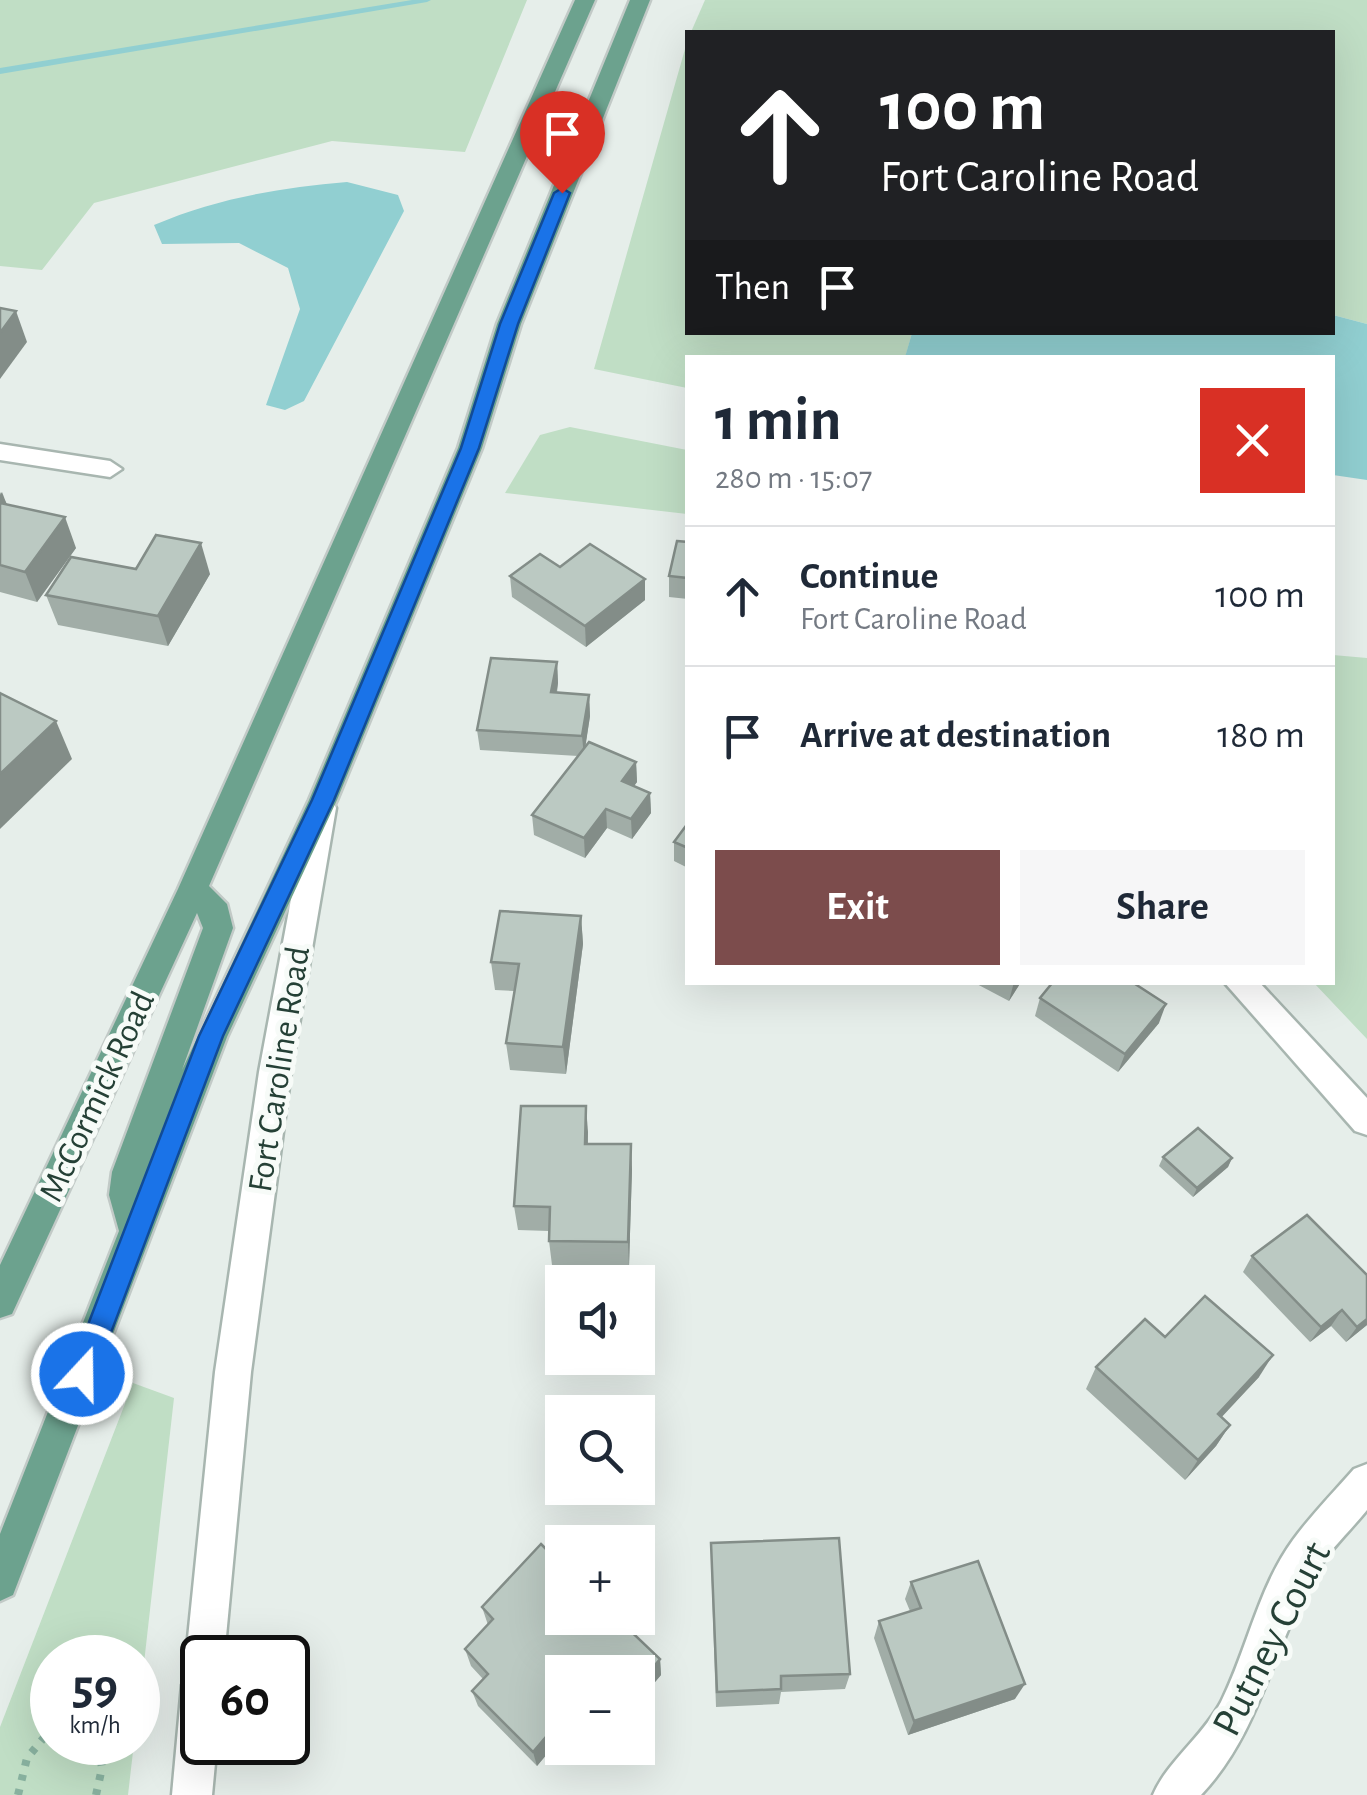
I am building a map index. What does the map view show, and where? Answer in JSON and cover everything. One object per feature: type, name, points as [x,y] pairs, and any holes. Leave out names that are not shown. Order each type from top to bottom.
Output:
[{"type":"main road","points":[[136,1234],[126,1195],[129,1172],[218,928],[216,913],[193,889],[584,0]]},
{"type":"main road","name":"Fort Caroline Road","points":[[323,800],[470,448],[509,324],[640,0]]},
{"type":"main road","points":[[0,1582],[211,1036],[323,800]]},
{"type":"main road","name":"McCormick Road","points":[[0,1302],[193,889]]},
{"type":"street","points":[[0,452],[110,469]]},
{"type":"street","name":"Fort Caroline Road","points":[[207,1635],[233,1372],[275,1072],[323,800]]},
{"type":"street","points":[[1241,985],[1367,1121]]},
{"type":"street","name":"Putney Court","points":[[1173,1795],[1204,1763],[1236,1714],[1263,1641],[1305,1555],[1367,1482]]},
{"type":"street","points":[[192,1795],[195,1765]]},
{"type":"path","points":[[18,1795],[18,1782],[30,1752]]},
{"type":"path","points":[[96,1795],[102,1765]]},
{"type":"green space","points":[[0,0],[527,0],[465,152],[332,141],[94,203],[42,270],[0,266]]},
{"type":"green space","points":[[705,0],[1367,0],[1367,324],[1335,316],[1335,30],[692,30]]},
{"type":"green space","points":[[685,49],[685,335],[911,335],[906,355],[685,355],[685,388],[594,369]]},
{"type":"green space","points":[[570,427],[685,450],[685,514],[505,493],[540,435]]},
{"type":"green space","points":[[1335,655],[1367,658],[1367,1039],[1316,985],[1335,985]]},
{"type":"green space","points":[[133,1383],[174,1398],[147,1635],[36,1635]]},
{"type":"green space","points":[[30,1649],[30,1765],[131,1765],[128,1795],[0,1795],[0,1727]]},
{"type":"water","points":[[347,182],[398,195],[404,211],[304,401],[285,410],[266,405],[300,309],[288,268],[239,243],[162,244],[154,225],[249,196]]},
{"type":"water","points":[[1335,316],[1367,324],[1367,480],[1335,475],[1335,355],[906,355],[911,335],[1335,335]]},
{"type":"building","points":[[0,308],[16,311],[0,333]]},
{"type":"building","points":[[0,503],[65,517],[25,572],[0,565]]},
{"type":"building","points":[[156,535],[201,543],[158,616],[46,595],[71,557],[136,569]]},
{"type":"building","points":[[677,541],[685,542],[685,578],[669,576]]},
{"type":"building","points":[[590,544],[645,579],[585,626],[510,576],[540,554],[560,567]]},
{"type":"building","points":[[491,658],[557,662],[551,692],[589,695],[582,736],[477,730]]},
{"type":"building","points":[[0,693],[56,721],[0,774]]},
{"type":"building","points":[[589,742],[636,762],[622,781],[650,793],[631,819],[606,809],[584,838],[532,815]]},
{"type":"building","points":[[685,827],[685,847],[674,842]]},
{"type":"building","points":[[500,911],[581,916],[563,1047],[506,1043],[519,964],[491,962]]},
{"type":"building","points":[[1051,985],[1137,985],[1166,1004],[1125,1054],[1040,998]]},
{"type":"building","points":[[521,1106],[586,1106],[585,1144],[631,1144],[628,1242],[549,1241],[550,1207],[514,1206]]},
{"type":"building","points":[[1198,1128],[1232,1158],[1197,1188],[1163,1157]]},
{"type":"building","points":[[1307,1215],[1367,1275],[1367,1319],[1357,1327],[1342,1310],[1321,1327],[1252,1256]]},
{"type":"building","points":[[1205,1296],[1273,1355],[1218,1414],[1230,1425],[1198,1460],[1096,1367],[1145,1319],[1165,1337]]},
{"type":"building","points":[[839,1538],[850,1674],[781,1676],[781,1689],[717,1692],[711,1543]]},
{"type":"building","points":[[541,1544],[545,1548],[545,1635],[635,1635],[660,1659],[655,1665],[655,1655],[545,1655],[545,1738],[533,1752],[472,1691],[488,1674],[465,1649],[493,1619],[482,1607]]},
{"type":"building","points":[[978,1561],[1025,1684],[914,1721],[879,1621],[921,1608],[911,1582]]},
{"type":"waterway","points":[[0,71],[427,0]]},
{"type":"route","points":[[82,1374],[211,1036],[323,800],[470,448],[509,324],[562,193]]}]
